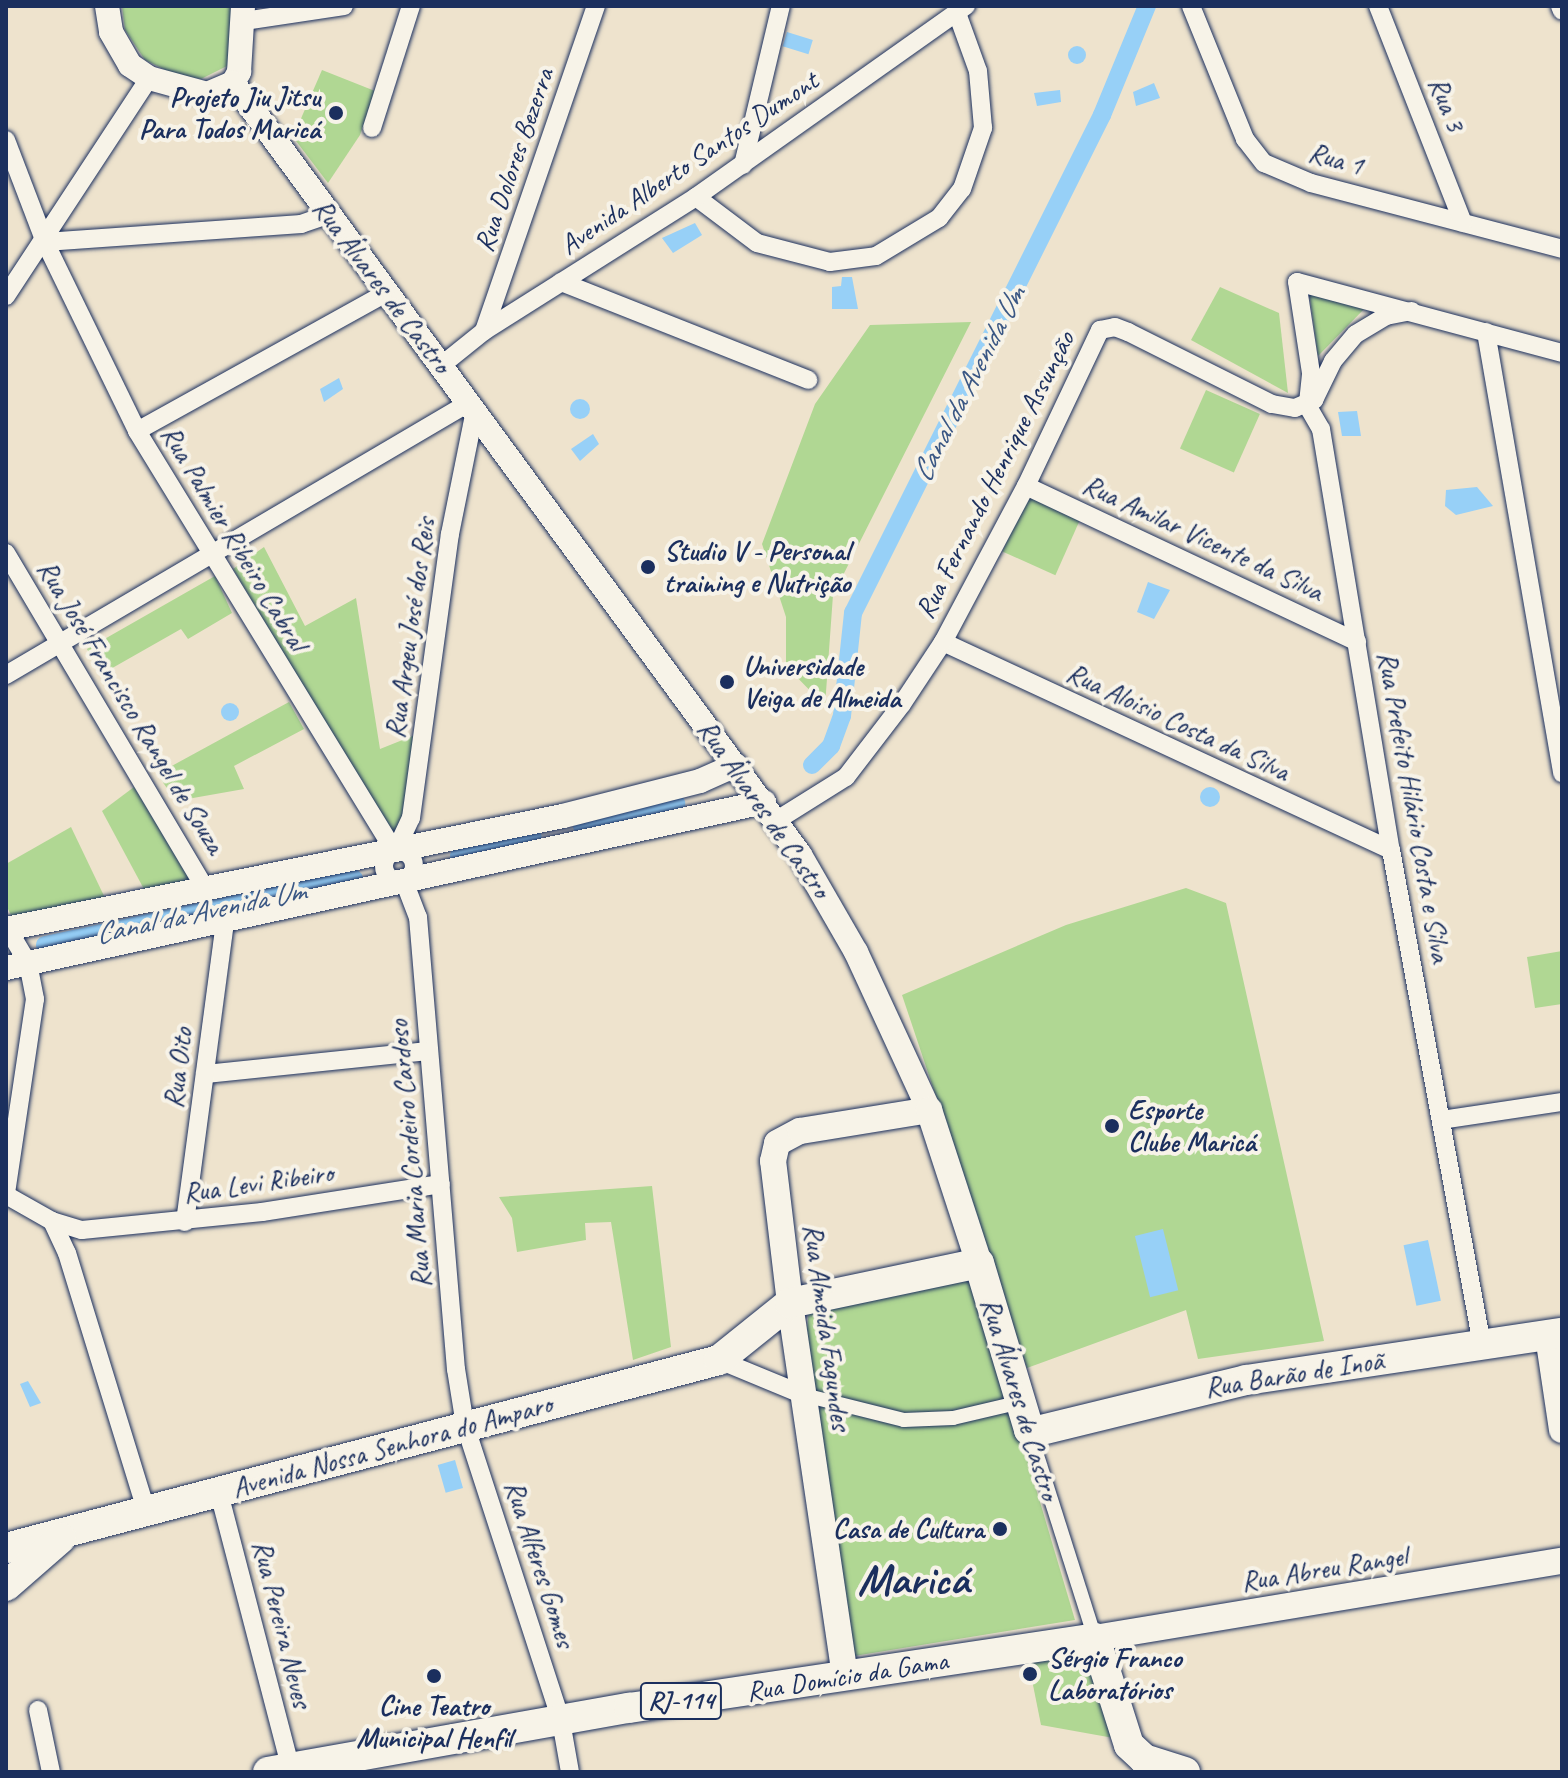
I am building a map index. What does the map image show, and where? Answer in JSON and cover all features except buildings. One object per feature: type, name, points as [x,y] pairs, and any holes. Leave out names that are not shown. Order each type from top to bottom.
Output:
[{"type":"main road","name":"Rua Álvares de Castro","points":[[929,1110],[1025,1416]]},
{"type":"main road","name":"Rua Almeida Fagundes","points":[[845,1676],[790,1303],[773,1161],[777,1143],[800,1131],[929,1110]]},
{"type":"main road","points":[[790,1303],[979,1263]]},
{"type":"main road","name":"Avenida Nossa Senhora do Amparo","points":[[6,1548],[719,1360],[790,1303]]},
{"type":"main road","points":[[1555,1335],[1562,1430]]},
{"type":"main road","name":"Rua Barão de Inoã","points":[[1025,1416],[1054,1428],[1246,1380],[1555,1335]]},
{"type":"main road","name":"Avenida Nossa Senhora do Amparo","points":[[6,1586],[66,1534]]},
{"type":"main road","name":"Rua Abreu Rangel","points":[[1095,1638],[1562,1561]]},
{"type":"main road","points":[[1095,1638],[1129,1745],[1144,1759],[1185,1772]]},
{"type":"main road","name":"Rua Domício da Gama","points":[[294,1770],[561,1721],[1095,1638]]},
{"type":"street","points":[[107,6],[111,32],[139,72],[200,94],[233,83],[241,67],[244,13],[344,6]]},
{"type":"street","points":[[372,128],[411,6]]},
{"type":"street","name":"Rua Dolores Bezerra","points":[[484,331],[596,6]]},
{"type":"street","points":[[743,165],[781,6]]},
{"type":"street","name":"Rua 1","points":[[1191,6],[1245,139],[1264,163],[1311,183],[1562,249]]},
{"type":"street","name":"Rua 3","points":[[1378,6],[1463,223]]},
{"type":"street","points":[[696,197],[757,243],[830,262],[876,256],[939,218],[962,189],[983,128],[978,71],[961,9]]},
{"type":"street","name":"Avenida Alberto Santos Dumont","points":[[443,364],[484,331],[743,165],[961,9]]},
{"type":"street","points":[[6,296],[45,242],[132,102],[139,72]]},
{"type":"street","name":"Rua Álvares de Castro","points":[[233,83],[327,215],[443,364],[769,812],[833,910],[929,1110]]},
{"type":"street","name":"Rua Palmier Ribeiro Cabral","points":[[6,140],[45,242],[137,431],[395,852],[405,852],[414,862],[411,876],[404,881]]},
{"type":"street","points":[[45,242],[301,224],[327,215]]},
{"type":"street","points":[[561,282],[808,380]]},
{"type":"street","name":"Rua Prefeito Hilário Costa e Silva","points":[[1412,311],[1297,282],[1313,386],[1307,405],[1321,429],[1391,850],[1482,1345]]},
{"type":"street","points":[[137,431],[388,292]]},
{"type":"street","points":[[497,294],[514,312]]},
{"type":"street","points":[[1307,405],[1356,334],[1386,316],[1412,311],[1562,353]]},
{"type":"street","name":"Rua Fernando Henrique Assunção","points":[[769,812],[846,777],[943,642],[1026,486],[1094,337],[1107,327],[1128,332],[1272,404],[1307,405]]},
{"type":"street","points":[[1486,332],[1562,773]]},
{"type":"street","points":[[6,675],[472,406]]},
{"type":"street","name":"Rua Argeu José dos Reis","points":[[395,852],[411,818],[450,534],[472,406]]},
{"type":"street","name":"Rua Amilar Vicente da Silva","points":[[1026,486],[1357,642]]},
{"type":"street","name":"Rua José Francisco Rangel de Souza","points":[[6,553],[63,642],[207,891]]},
{"type":"street","name":"Rua Aloisio Costa da Silva","points":[[943,642],[1391,850]]},
{"type":"street","points":[[13,943],[207,891],[395,852],[700,781],[736,765]]},
{"type":"street","points":[[13,943],[225,921],[404,881],[769,812]]},
{"type":"street","name":"Rua Maria Cordeiro Cardoso","points":[[404,881],[418,917],[465,1425]]},
{"type":"street","name":"Rua Oito","points":[[185,1222],[225,921]]},
{"type":"street","points":[[6,1194],[35,999],[13,943]]},
{"type":"street","points":[[205,1074],[429,1051]]},
{"type":"street","points":[[1441,1120],[1562,1102]]},
{"type":"street","name":"Rua Levi Ribeiro","points":[[6,1194],[52,1221],[82,1230],[185,1222],[441,1184]]},
{"type":"street","points":[[52,1221],[67,1253],[146,1510]]},
{"type":"street","points":[[67,1253],[82,1230]]},
{"type":"street","points":[[719,1360],[804,1395],[904,1420],[1025,1416]]},
{"type":"street","name":"Rua Álvares de Castro","points":[[1025,1416],[1095,1638]]},
{"type":"street","name":"Rua Alferes Gomes","points":[[465,1425],[561,1721],[570,1772]]},
{"type":"street","name":"Rua Pereira Neves","points":[[219,1493],[294,1770]]},
{"type":"street","points":[[38,1710],[51,1772]]},
{"type":"green space","points":[[122,6],[232,6],[229,65],[201,79],[176,75],[145,60],[125,30]]},
{"type":"green space","name":"Projeto Jiu Jitsu Para Todos Maricá","points":[[322,70],[375,91],[360,135],[328,183],[293,137]]},
{"type":"green space","points":[[1220,287],[1279,313],[1288,393],[1191,340]]},
{"type":"green space","points":[[1309,292],[1369,304],[1318,356]]},
{"type":"green space","points":[[971,322],[833,595],[825,706],[786,666],[786,617],[762,544],[815,404],[870,325]]},
{"type":"green space","points":[[1206,390],[1260,414],[1234,472],[1180,448]]},
{"type":"green space","points":[[1028,494],[1081,518],[1055,575],[1002,552]]},
{"type":"green space","points":[[264,547],[305,626],[356,598],[380,749],[415,735],[402,830],[391,832],[233,569]]},
{"type":"green space","points":[[215,576],[232,613],[188,639],[181,629],[100,675],[87,649]]},
{"type":"green space","points":[[289,702],[304,729],[234,766],[244,789],[176,801],[157,774]]},
{"type":"green space","points":[[134,787],[191,880],[145,891],[102,811]]},
{"type":"green space","points":[[71,827],[105,898],[12,917],[6,905],[6,864]]},
{"type":"green space","name":"Esporte Clube Maricá","points":[[1186,888],[1226,903],[1324,1341],[1198,1359],[1186,1310],[1027,1368],[902,995],[1066,925]]},
{"type":"green space","points":[[1562,951],[1562,1004],[1535,1008],[1527,957]]},
{"type":"green space","points":[[652,1186],[671,1347],[633,1360],[611,1222],[585,1223],[586,1240],[517,1252],[512,1218],[499,1197]]},
{"type":"green space","points":[[973,1276],[1075,1620],[848,1657],[805,1350],[809,1309]]},
{"type":"green space","points":[[1093,1644],[1119,1739],[1041,1725],[1027,1655]]},
{"type":"water","points":[[787,32],[813,40],[808,54],[783,46]]},
{"type":"water","points":[[1077,46],[1086,55],[1077,64],[1068,55]]},
{"type":"water","points":[[1154,83],[1160,98],[1136,106],[1133,92]]},
{"type":"water","points":[[1060,90],[1061,102],[1037,106],[1034,93]]},
{"type":"water","points":[[695,223],[702,235],[673,253],[662,238]]},
{"type":"water","points":[[842,277],[852,277],[858,309],[832,309],[832,287],[841,286]]},
{"type":"water","points":[[339,378],[343,389],[324,402],[320,389]]},
{"type":"water","points":[[580,399],[587,402],[590,409],[587,416],[580,419],[573,416],[570,409],[573,402]]},
{"type":"water","points":[[1357,411],[1361,436],[1342,436],[1338,412]]},
{"type":"water","points":[[593,434],[599,444],[580,461],[571,449]]},
{"type":"water","points":[[1477,487],[1493,506],[1456,515],[1445,506],[1446,490]]},
{"type":"water","points":[[1148,582],[1170,590],[1154,619],[1137,612]]},
{"type":"water","points":[[230,703],[239,712],[230,721],[221,712]]},
{"type":"water","points":[[1210,787],[1217,790],[1220,797],[1217,804],[1210,807],[1203,804],[1200,797],[1203,790]]},
{"type":"water","points":[[1163,1229],[1178,1290],[1150,1297],[1135,1236]]},
{"type":"water","points":[[1428,1240],[1441,1301],[1416,1306],[1404,1245]]},
{"type":"water","points":[[28,1381],[41,1403],[30,1407],[20,1384]]},
{"type":"water","points":[[455,1460],[463,1488],[446,1493],[438,1465]]},
{"type":"waterway","name":"Canal da Avenida Um","points":[[812,765],[831,746],[842,716],[853,613],[1102,115],[1147,6]]},
{"type":"waterway","name":"Canal da Avenida Um","points":[[582,826],[676,804]]},
{"type":"waterway","name":"Canal da Avenida Um","points":[[459,856],[533,837]]},
{"type":"waterway","name":"Canal da Avenida Um","points":[[45,945],[354,879]]},
{"type":"place","name":"Projeto Jiu Jitsu Para Todos Maricá","points":[[336,113]]},
{"type":"place","name":"Studio V - Personal training e Nutrição","points":[[648,567]]},
{"type":"place","name":"Universidade Veiga de Almeida","points":[[727,682]]},
{"type":"place","name":"Esporte Clube Maricá","points":[[1112,1126]]},
{"type":"place","name":"Casa de Cultura","points":[[1000,1529]]},
{"type":"place","name":"Sérgio Franco Laboratórios","points":[[1030,1674]]},
{"type":"place","name":"Cine Teatro Municipal Henfil","points":[[434,1676]]},
{"type":"district","name":"Maricá","points":[[913,1580]]}]
